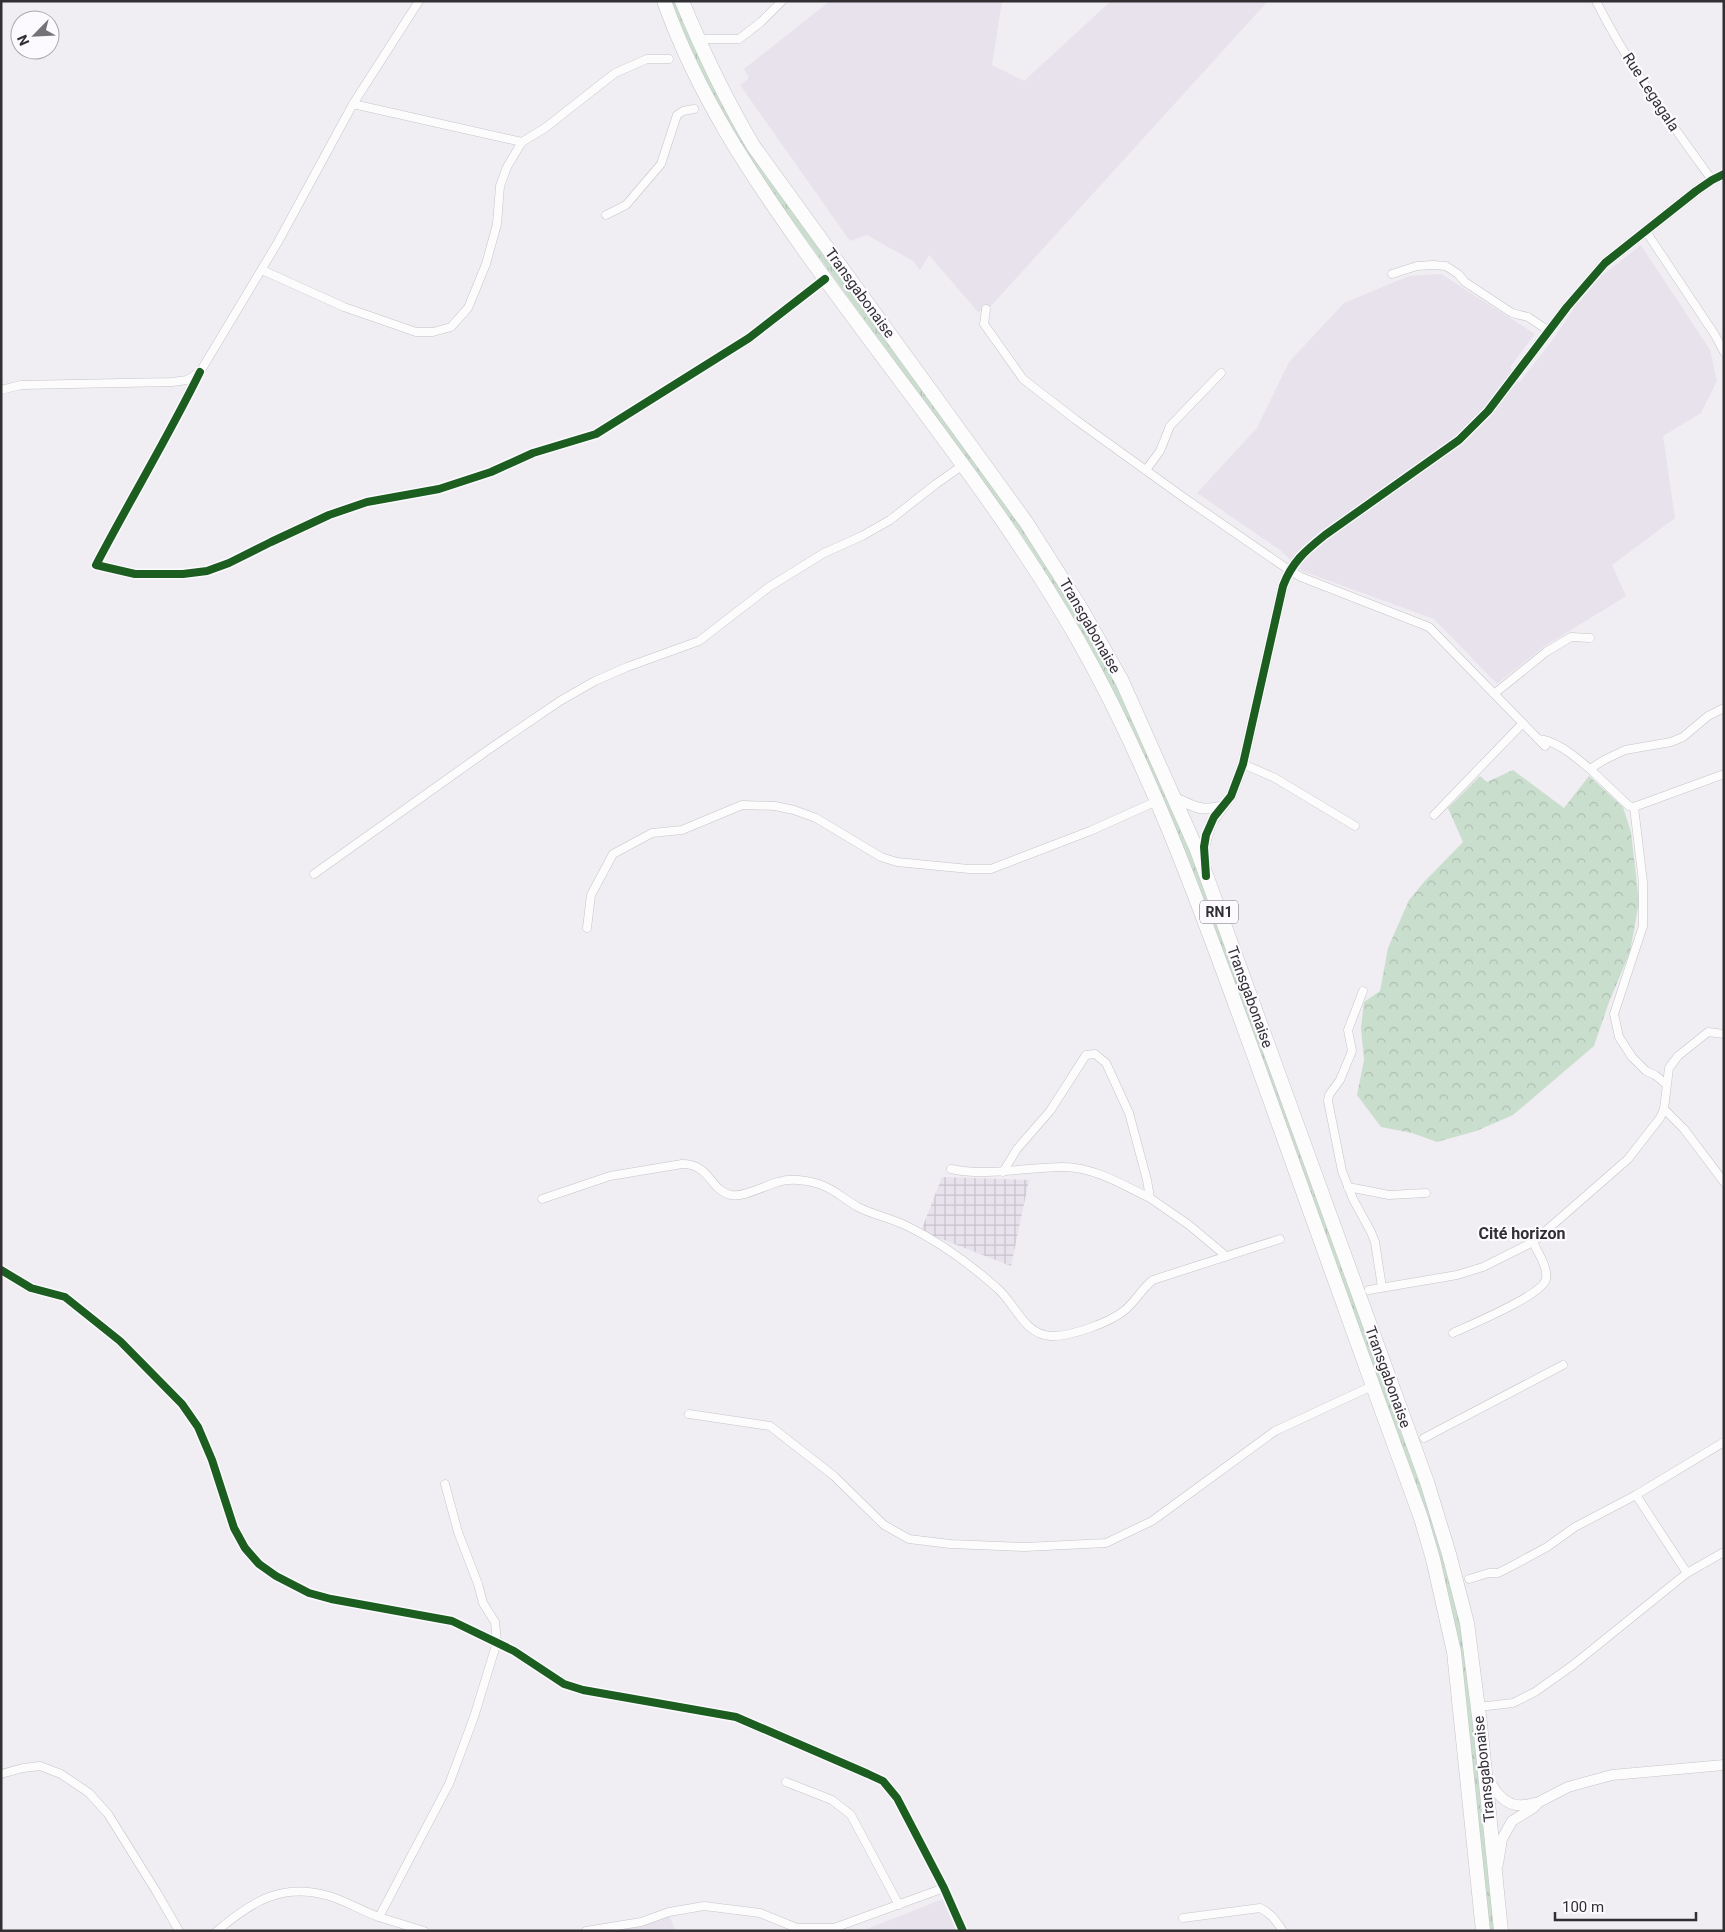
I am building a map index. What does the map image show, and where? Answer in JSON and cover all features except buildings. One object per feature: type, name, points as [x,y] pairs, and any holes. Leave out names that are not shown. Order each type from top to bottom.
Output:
[{"type":"highway","name":"Transgabonaise","points":[[664,1],[694,74],[728,137],[771,204],[963,466],[1030,562],[1080,644],[1113,707],[1181,856],[1421,1518],[1433,1558],[1454,1652],[1483,1931]]},
{"type":"highway","name":"Transgabonaise","points":[[682,1],[728,103],[763,160],[999,483],[1062,577],[1122,681],[1175,798],[1197,850],[1437,1513],[1467,1623],[1478,1707],[1501,1931]]},
{"type":"street","points":[[419,1],[353,104],[262,270],[200,372],[96,565],[135,574],[183,574],[207,571],[229,564],[329,515],[366,502],[439,489],[491,472],[533,453],[596,434],[749,338],[825,279]]},
{"type":"street","points":[[698,39],[739,39],[761,22],[782,1]]},
{"type":"street","name":"Rue Legagala","points":[[1596,1],[1642,80],[1712,180]]},
{"type":"street","points":[[262,270],[344,307],[416,332],[432,332],[451,327],[468,308],[486,264],[498,224],[500,186],[507,167],[522,142],[545,128],[615,73],[648,59],[669,59]]},
{"type":"street","points":[[353,104],[522,142]]},
{"type":"street","points":[[606,215],[626,205],[661,164],[677,115],[694,108]]},
{"type":"street","points":[[1206,876],[1204,847],[1206,835],[1214,817],[1231,796],[1243,764],[1277,610],[1289,570],[1304,553],[1325,535],[1459,440],[1488,411],[1589,280],[1605,263],[1645,230],[1712,180],[1724,174]]},
{"type":"street","points":[[1645,230],[1715,335],[1724,352]]},
{"type":"street","points":[[1392,274],[1417,266],[1446,266],[1458,274],[1465,282],[1512,313],[1528,317],[1550,331]]},
{"type":"street","points":[[986,309],[984,324],[1023,379],[1146,470],[1289,570],[1301,577],[1429,627],[1545,746]]},
{"type":"street","points":[[1,390],[21,385],[172,382],[187,380],[200,372]]},
{"type":"street","points":[[1146,470],[1160,451],[1170,426],[1221,373]]},
{"type":"street","points":[[314,874],[560,701],[603,678],[699,641],[769,587],[824,553],[862,536],[890,520],[936,484],[963,466]]},
{"type":"street","points":[[1494,694],[1546,652],[1572,637],[1590,638]]},
{"type":"street","points":[[1590,768],[1626,750],[1671,742],[1683,737],[1708,716],[1724,708]]},
{"type":"street","points":[[1434,815],[1523,723]]},
{"type":"street","points":[[1538,738],[1546,740],[1570,753],[1590,768],[1629,806],[1634,806],[1724,774]]},
{"type":"street","points":[[1243,764],[1275,778],[1355,826]]},
{"type":"street","points":[[1175,798],[1206,810],[1224,806]]},
{"type":"street","points":[[588,928],[591,895],[614,854],[652,833],[682,830],[742,805],[775,806],[816,818],[881,857],[897,862],[969,870],[991,869],[1090,831],[1157,801]]},
{"type":"street","points":[[1634,806],[1642,882],[1643,926],[1614,1014],[1619,1037],[1632,1057],[1646,1071],[1656,1075],[1666,1084]]},
{"type":"street","points":[[1363,991],[1348,1030],[1352,1051],[1340,1080],[1329,1095],[1328,1101],[1342,1171],[1375,1242],[1382,1287]]},
{"type":"street","points":[[1369,1290],[1436,1280],[1483,1268],[1533,1242],[1618,1170],[1660,1118],[1664,1109],[1669,1068],[1678,1056],[1708,1032],[1724,1034]]},
{"type":"street","points":[[1003,1172],[1018,1149],[1050,1111],[1078,1064],[1086,1055],[1095,1054],[1106,1063],[1129,1113],[1150,1198]]},
{"type":"street","points":[[1664,1109],[1684,1129],[1724,1182]]},
{"type":"street","points":[[542,1199],[610,1176],[682,1164],[693,1164],[701,1168],[720,1189],[729,1195],[737,1196],[780,1181],[802,1180],[821,1184],[856,1207],[906,1225],[943,1246],[980,1272],[1001,1291],[1029,1328],[1041,1335],[1053,1336],[1110,1321],[1124,1310],[1147,1284],[1153,1280],[1280,1239]]},
{"type":"street","points":[[951,1169],[965,1172],[1003,1172],[1064,1167],[1091,1171],[1150,1198],[1189,1225],[1226,1256]]},
{"type":"street","points":[[1348,1187],[1389,1195],[1426,1193]]},
{"type":"street","points":[[1453,1333],[1518,1302],[1542,1288],[1546,1280],[1546,1270],[1533,1242]]},
{"type":"street","points":[[1,1270],[31,1288],[65,1297],[120,1340],[182,1404],[198,1427],[212,1460],[234,1528],[244,1548],[259,1564],[276,1576],[309,1593],[331,1599],[452,1621],[514,1650],[564,1684],[583,1690],[736,1717],[819,1752],[883,1782],[897,1798],[944,1888],[963,1931]]},
{"type":"street","points":[[1424,1438],[1563,1365]]},
{"type":"street","points":[[688,1414],[770,1426],[834,1476],[884,1524],[909,1539],[950,1544],[1034,1546],[1106,1543],[1152,1521],[1276,1431],[1372,1386]]},
{"type":"street","points":[[1469,1579],[1489,1573],[1498,1573],[1512,1566],[1547,1547],[1575,1527],[1636,1494],[1724,1442]]},
{"type":"street","points":[[379,1918],[449,1784],[474,1717],[497,1642],[495,1622],[483,1602],[458,1532],[445,1484]]},
{"type":"street","points":[[1636,1494],[1687,1573]]},
{"type":"street","points":[[1478,1707],[1513,1703],[1535,1692],[1573,1665],[1687,1573],[1724,1552]]},
{"type":"street","points":[[1484,1769],[1497,1793],[1508,1803],[1524,1806],[1539,1802],[1575,1785],[1612,1775],[1724,1765]]},
{"type":"street","points":[[1,1774],[40,1766],[61,1774],[90,1794],[108,1814],[156,1891],[178,1931]]},
{"type":"street","points":[[786,1782],[832,1800],[851,1815],[899,1905]]},
{"type":"street","points":[[1496,1877],[1502,1840],[1506,1830],[1518,1816],[1534,1808],[1539,1802]]},
{"type":"street","points":[[586,1931],[641,1922],[669,1912],[704,1906],[760,1913],[796,1928],[834,1928],[944,1888]]},
{"type":"street","points":[[218,1931],[253,1904],[269,1896],[284,1892],[310,1892],[331,1896],[379,1918],[424,1931]]},
{"type":"street","points":[[1183,1918],[1260,1908],[1274,1917],[1283,1931]]},
{"type":"shaded area","points":[[830,1],[1002,1],[992,65],[1024,81],[1111,1],[1268,1],[990,307],[978,312],[929,255],[920,270],[913,261],[867,235],[850,241],[740,85],[749,78],[744,69]]},
{"type":"shaded area","points":[[1641,245],[1710,350],[1717,381],[1701,413],[1663,436],[1675,518],[1612,565],[1626,596],[1542,648],[1497,684],[1434,619],[1302,571],[1280,550],[1197,493],[1257,428],[1289,362],[1344,303],[1409,276],[1441,274],[1535,334],[1510,367],[1519,383],[1551,342],[1577,304],[1599,278]]},
{"type":"shaded area","points":[[942,1177],[1029,1180],[1011,1266],[921,1231]]},
{"type":"shaded area","points":[[943,1899],[956,1931],[862,1931]]},
{"type":"shaded area","points":[[668,1914],[676,1931],[602,1931]]},
{"type":"green space","points":[[671,1],[676,1],[696,51],[723,105],[1041,555],[1092,638],[1123,697],[1184,833],[1432,1516],[1460,1620],[1471,1692],[1495,1931],[1489,1931],[1460,1651],[1439,1557],[1179,835],[1117,699],[1069,611],[993,494],[810,245],[757,169],[706,83]]},
{"type":"green space","points":[[1513,770],[1564,808],[1589,776],[1623,807],[1631,832],[1639,902],[1630,952],[1609,1002],[1594,1046],[1513,1115],[1476,1131],[1437,1142],[1412,1133],[1381,1127],[1357,1095],[1364,1060],[1361,1028],[1364,1002],[1380,991],[1388,948],[1409,900],[1463,842],[1448,808],[1480,776],[1487,782]]},
{"type":"cycle path","points":[[1206,876],[1204,847],[1206,835],[1214,817],[1231,796],[1243,764],[1283,586],[1295,564],[1305,552],[1325,535],[1459,440],[1488,411],[1567,307],[1605,263],[1696,191],[1724,174]]},
{"type":"cycle path","points":[[200,372],[96,565],[135,574],[183,574],[207,571],[229,563],[329,515],[367,502],[439,489],[491,472],[533,453],[596,434],[749,338],[825,279]]},
{"type":"cycle path","points":[[1,1270],[31,1288],[65,1297],[120,1341],[182,1404],[198,1427],[212,1460],[234,1528],[245,1548],[259,1564],[276,1576],[309,1593],[331,1599],[452,1621],[514,1651],[564,1684],[583,1690],[736,1717],[883,1781],[897,1798],[944,1888],[963,1931]]},
{"type":"district","name":"Cité horizon","points":[[1522,1233]]}]
